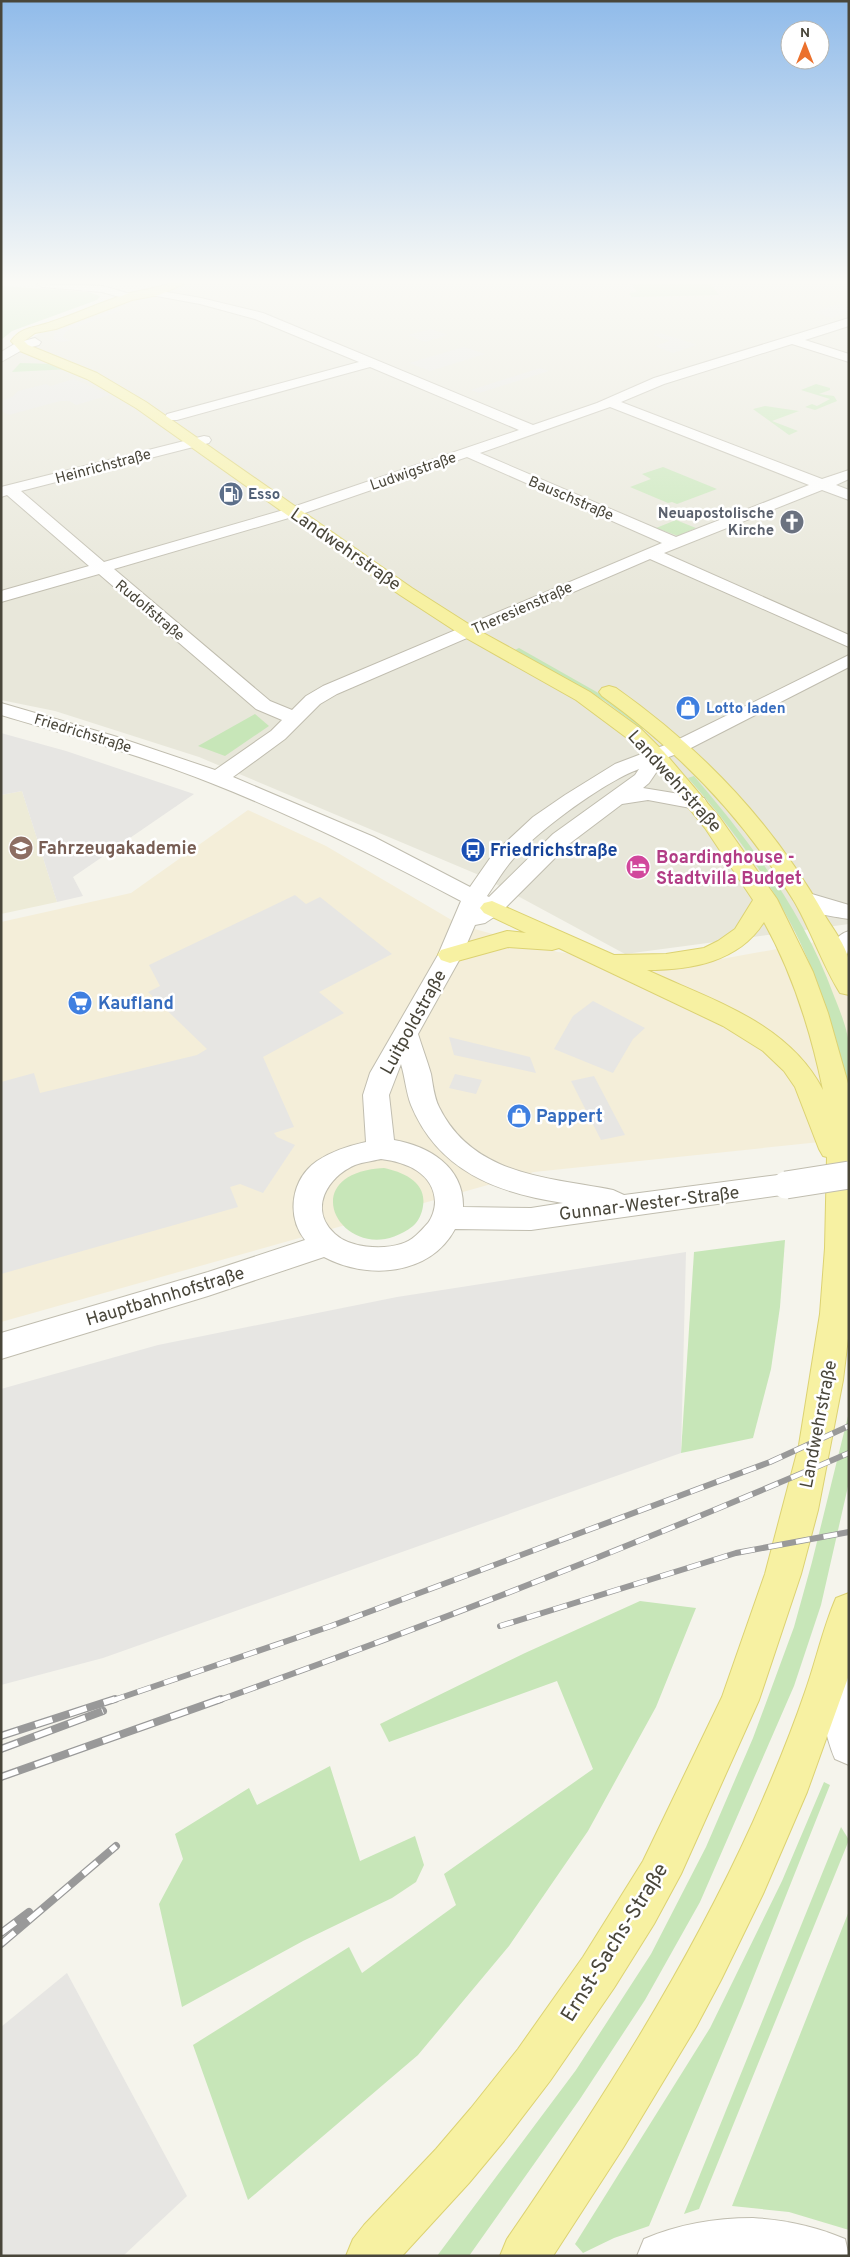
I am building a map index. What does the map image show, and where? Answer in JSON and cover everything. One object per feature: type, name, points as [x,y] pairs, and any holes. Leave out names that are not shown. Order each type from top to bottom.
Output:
[{"type":"main road","name":"Landwehrstraße","points":[[114,389],[199,441],[298,510],[452,610],[474,628],[618,720],[657,756],[696,803],[734,850],[765,899],[794,957],[827,1049],[842,1134],[844,1172],[842,1245],[834,1338],[824,1408],[808,1482],[780,1581]]},
{"type":"main road","name":"Landwehrstraße","points":[[128,389],[172,417],[199,441]]},
{"type":"main road","name":"Landwehrstraße","points":[[474,628],[505,635],[608,692],[644,716],[680,746],[745,817],[804,899],[842,947],[849,987]]},
{"type":"main road","points":[[608,960],[676,961],[714,952],[739,938],[751,924],[765,899]]},
{"type":"main road","points":[[483,904],[608,960],[725,1016],[762,1038],[784,1055],[803,1078],[844,1172]]},
{"type":"main road","points":[[450,955],[482,944],[508,939],[569,944]]},
{"type":"main road","name":"Ernst-Sachs-Straße","points":[[370,2256],[463,2154],[547,2047],[641,1905],[674,1845],[739,1704],[780,1581]]},
{"type":"main road","points":[[524,2256],[594,2154],[706,1966],[787,1789],[836,1658],[849,1612]]},
{"type":"street","points":[[172,417],[274,389]]},
{"type":"street","points":[[434,389],[530,429]]},
{"type":"street","name":"Ludwigstraße","points":[[1,597],[298,510],[467,452],[639,389]]},
{"type":"street","points":[[608,402],[849,495]]},
{"type":"street","name":"Heinrichstraße","points":[[6,491],[199,441]]},
{"type":"street","name":"Bauschstraße","points":[[467,452],[676,543]]},
{"type":"street","name":"Theresienstraße","points":[[218,778],[278,735],[312,700],[330,690],[650,553],[849,474]]},
{"type":"street","name":"Rudolfstraße","points":[[6,491],[262,705],[278,713],[297,717]]},
{"type":"street","points":[[650,553],[849,642]]},
{"type":"street","name":"Luitpoldstraße","points":[[483,904],[501,859],[541,822],[572,799],[622,768],[680,746],[849,660]]},
{"type":"street","name":"Friedrichstraße","points":[[1,709],[107,740],[218,778],[366,842],[483,904]]},
{"type":"street","name":"Luitpoldstraße","points":[[381,1149],[376,1095],[383,1073],[450,955],[463,928],[483,904],[561,839],[642,779],[657,756]]},
{"type":"street","points":[[613,799],[648,794],[696,803]]},
{"type":"street","points":[[804,899],[822,906],[849,912]]},
{"type":"street","points":[[405,1034],[418,1076],[420,1093],[427,1110],[438,1128],[455,1148],[481,1168],[525,1186],[561,1191],[634,1206]]},
{"type":"street","points":[[381,1149],[415,1156],[429,1164],[441,1175],[448,1188],[450,1202],[448,1216],[440,1232],[426,1245],[401,1256],[386,1259],[365,1259],[344,1253],[327,1244],[316,1233],[309,1219],[306,1206],[308,1192],[315,1178],[327,1166],[343,1156],[361,1150],[381,1149]]},
{"type":"street","name":"Gunnar-Wester-Straße","points":[[448,1216],[490,1220],[531,1219],[786,1185],[844,1172]]},
{"type":"street","name":"Hauptbahnhofstraße","points":[[1,1346],[208,1284],[327,1244]]},
{"type":"street","points":[[836,1658],[840,1700],[849,1745]]},
{"type":"street","points":[[661,2256],[700,2246],[739,2242],[783,2245],[828,2256]]},
{"type":"shaded area","points":[[1,389],[849,389],[849,924],[625,954],[479,875],[199,757],[55,711],[1,700]]},
{"type":"shaded area","points":[[25,389],[97,389],[110,395],[76,405],[69,401],[60,401],[9,415],[1,411],[1,401],[12,397],[18,391]]},
{"type":"shaded area","points":[[473,389],[491,389],[479,393],[471,390]]},
{"type":"shaded area","points":[[1,733],[66,751],[194,794],[73,877],[83,896],[57,902],[22,791],[1,795]]},
{"type":"shaded area","name":"Fahrzeugakademie","points":[[22,791],[57,902],[1,914],[1,795]]},
{"type":"shaded area","points":[[248,810],[326,846],[460,925],[558,952],[677,967],[849,936],[849,1139],[534,1172],[1,1322],[1,922],[131,893]]},
{"type":"shaded area","points":[[295,895],[306,904],[320,897],[392,954],[319,992],[344,1013],[263,1057],[294,1127],[274,1133],[277,1137],[295,1145],[263,1193],[240,1184],[230,1187],[238,1207],[1,1274],[1,1082],[34,1073],[40,1093],[197,1055],[207,1049],[148,992],[160,986],[149,965]]},
{"type":"shaded area","points":[[593,1001],[645,1028],[633,1039],[613,1073],[554,1049],[573,1016]]},
{"type":"shaded area","points":[[449,1037],[530,1057],[536,1073],[454,1055]]},
{"type":"shaded area","points":[[455,1074],[482,1080],[476,1094],[449,1088]]},
{"type":"shaded area","points":[[594,1076],[625,1135],[601,1140],[571,1081]]},
{"type":"shaded area","points":[[686,1252],[681,1453],[103,1658],[1,1685],[1,1389],[158,1345],[397,1297]]},
{"type":"shaded area","points":[[67,1973],[187,2196],[123,2256],[1,2256],[1,2027]]},
{"type":"green space","points":[[830,389],[819,394],[834,396],[837,401],[815,410],[805,407],[812,404],[817,406],[830,399],[801,390]]},
{"type":"green space","points":[[765,406],[799,411],[772,421],[798,431],[789,435],[753,409]]},
{"type":"green space","points":[[663,467],[717,489],[677,504],[668,503],[630,487],[651,479],[642,474]]},
{"type":"green space","points":[[676,520],[696,528],[678,536],[656,528]]},
{"type":"green space","points":[[519,648],[609,699],[646,726],[642,729],[605,701],[515,650]]},
{"type":"green space","points":[[255,714],[269,726],[225,756],[198,746]]},
{"type":"green space","points":[[694,776],[736,827],[774,880],[792,908],[822,965],[847,1032],[849,1044],[849,1093],[825,1003],[809,962],[791,924],[746,850],[719,814],[688,778]]},
{"type":"green space","points":[[384,1168],[406,1175],[417,1184],[423,1198],[423,1209],[419,1219],[413,1226],[389,1238],[367,1239],[349,1231],[337,1218],[333,1202],[338,1186],[354,1174]]},
{"type":"green space","points":[[785,1240],[780,1307],[771,1369],[753,1438],[681,1453],[694,1252]]},
{"type":"green space","points":[[849,1412],[849,1482],[821,1605],[794,1686],[700,1902],[645,2000],[580,2099],[469,2256],[437,2256],[576,2070],[651,1954],[706,1847],[753,1738],[794,1627]]},
{"type":"green space","points":[[640,1601],[696,1608],[656,1707],[588,1831],[509,1946],[418,2055],[248,2200],[193,2045],[349,1947],[362,1973],[456,1905],[444,1874],[593,1769],[557,1681],[389,1742],[380,1724],[525,1653]]},
{"type":"green space","points":[[330,1766],[360,1861],[415,1836],[424,1865],[416,1882],[392,1898],[303,1941],[182,2007],[159,1904],[183,1859],[175,1834],[249,1788],[257,1805]]},
{"type":"green space","points":[[824,1782],[830,1785],[742,2006],[649,2226],[614,2238],[583,2253],[575,2244],[710,2028],[782,1881]]},
{"type":"green space","points":[[841,1827],[849,1840],[699,2209],[684,2214]]},
{"type":"green space","points":[[849,1911],[849,2230],[789,2212],[732,2206]]},
{"type":"railway","points":[[111,1701],[331,1626],[770,1462],[849,1426]]},
{"type":"railway","points":[[217,1701],[535,1582],[849,1453]]},
{"type":"railway","points":[[500,1626],[736,1553],[849,1532]]},
{"type":"railway","points":[[1,1736],[115,1699]]},
{"type":"railway","points":[[1,1777],[221,1699]]},
{"type":"railway","points":[[1,1749],[103,1711]]},
{"type":"railway","points":[[1,1944],[116,1846]]},
{"type":"railway","points":[[1,1933],[29,1912]]},
{"type":"place","name":"Esso","points":[[231,494]]},
{"type":"place","name":"Neuapostolische Kirche","points":[[792,522]]},
{"type":"place","name":"Lotto laden","points":[[688,708]]},
{"type":"place","name":"Fahrzeugakademie","points":[[21,848]]},
{"type":"place","name":"Friedrichstraße","points":[[473,850]]},
{"type":"place","name":"Boardinghouse - Stadtvilla Budget","points":[[638,867]]},
{"type":"place","name":"Kaufland","points":[[80,1003]]},
{"type":"place","name":"Pappert","points":[[519,1116]]}]
